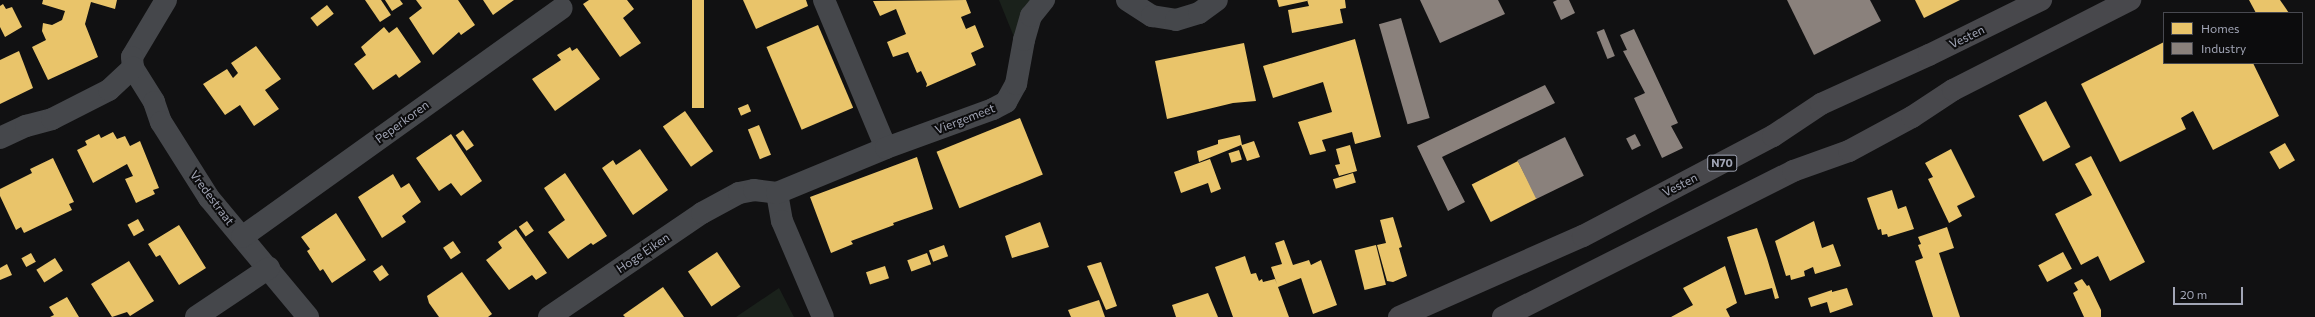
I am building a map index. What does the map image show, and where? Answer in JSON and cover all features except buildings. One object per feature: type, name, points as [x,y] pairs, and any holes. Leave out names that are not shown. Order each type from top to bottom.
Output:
[{"type":"main road","name":"Vesten","points":[[1399,317],[1583,236],[1773,136],[1822,104],[1898,67],[1929,55],[2041,0]]},
{"type":"main road","points":[[1503,317],[1793,171],[1849,151],[1912,117],[1953,90],[2130,0]]},
{"type":"street","points":[[0,138],[26,126],[52,119],[108,90],[133,68],[132,57],[166,0]]},
{"type":"street","points":[[824,0],[886,148]]},
{"type":"street","name":"Viergemeet","points":[[777,194],[886,148],[993,109],[1006,102],[1016,84],[1024,40],[1032,16],[1044,0]]},
{"type":"street","points":[[1127,0],[1152,16],[1176,20],[1199,13],[1217,0]]},
{"type":"street","name":"Peperkoren","points":[[242,237],[562,8]]},
{"type":"street","name":"Vredestraat","points":[[133,68],[154,102],[161,122],[209,198],[269,268],[308,317]]},
{"type":"street","name":"Hoge Eiken","points":[[549,317],[702,213],[739,193],[754,190],[777,194]]},
{"type":"street","points":[[777,194],[782,221],[823,317]]},
{"type":"street","points":[[196,317],[269,268]]},
{"type":"shaded area","points":[[999,0],[1038,0],[1014,37]]},
{"type":"shaded area","points":[[779,288],[794,317],[736,317]]}]
